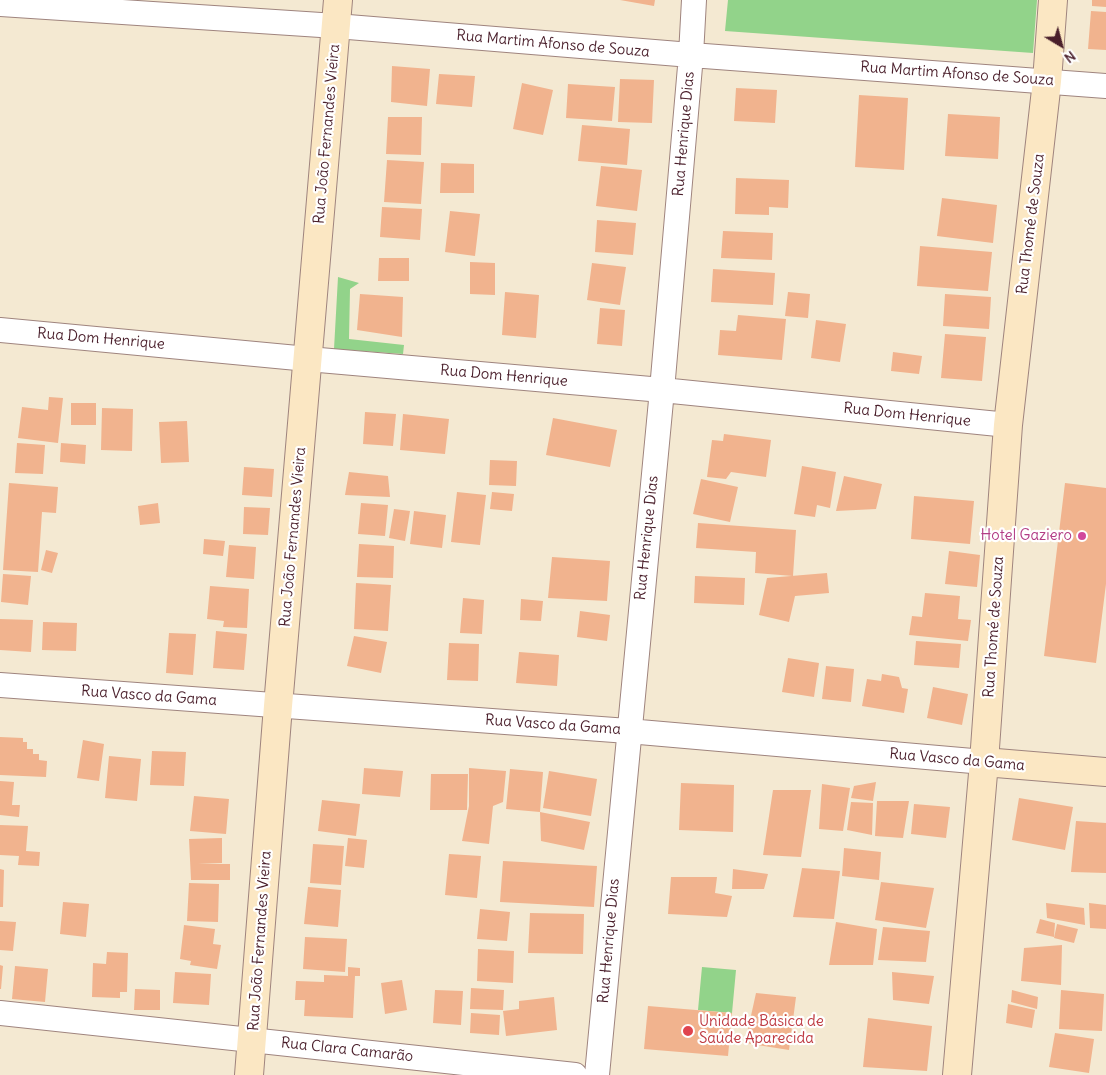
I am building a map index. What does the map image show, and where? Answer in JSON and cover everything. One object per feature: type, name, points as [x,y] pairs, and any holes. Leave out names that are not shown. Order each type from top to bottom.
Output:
[{"type":"street","name":"Rua Henrique Dias","points":[[597,1075],[628,731],[662,390],[691,55],[694,0]]},
{"type":"street","name":"Rua Thomé de Souza","points":[[958,1075],[984,762],[1008,425],[1047,81],[1053,0]]},
{"type":"street","name":"Rua Martim Afonso de Souza","points":[[0,4],[337,13],[691,55],[1106,86]]},
{"type":"street","name":"Rua João Fernandes Vieira","points":[[249,1075],[278,706],[337,13]]},
{"type":"street","name":"Rua Dom Henrique","points":[[0,330],[662,390],[1008,425]]},
{"type":"street","name":"Rua Vasco da Gama","points":[[0,685],[628,731],[1106,772]]},
{"type":"street","name":"Rua Clara Camarão","points":[[0,1013],[575,1075]]},
{"type":"green space","points":[[728,0],[1037,0],[1033,53],[725,31]]},
{"type":"green space","points":[[338,277],[359,283],[350,289],[349,339],[404,345],[403,354],[334,349]]},
{"type":"green space","points":[[702,967],[736,970],[732,1013],[698,1010]]},
{"type":"building","points":[[620,0],[655,0],[654,6]]},
{"type":"building","points":[[1092,0],[1106,0],[1106,7],[1092,6]]},
{"type":"building","points":[[1091,11],[1106,12],[1106,50],[1088,49]]},
{"type":"building","points":[[392,66],[430,69],[427,106],[391,102]]},
{"type":"building","points":[[439,74],[475,76],[472,107],[436,104]]},
{"type":"building","points":[[620,79],[654,80],[652,123],[618,122]]},
{"type":"building","points":[[522,83],[553,90],[543,135],[513,129]]},
{"type":"building","points":[[568,84],[615,87],[612,121],[566,118]]},
{"type":"building","points":[[736,88],[777,90],[775,123],[734,121]]},
{"type":"building","points":[[859,95],[908,98],[904,170],[855,167]]},
{"type":"building","points":[[948,114],[1000,117],[998,159],[945,156]]},
{"type":"building","points":[[388,117],[422,117],[421,155],[386,154]]},
{"type":"building","points":[[582,125],[630,129],[627,165],[578,161]]},
{"type":"building","points":[[387,160],[424,162],[421,204],[384,202]]},
{"type":"building","points":[[441,163],[474,164],[474,193],[440,193]]},
{"type":"building","points":[[601,166],[642,170],[637,211],[596,206]]},
{"type":"building","points":[[736,178],[789,180],[788,208],[769,207],[769,215],[735,214]]},
{"type":"building","points":[[942,198],[997,205],[993,243],[937,236]]},
{"type":"building","points":[[382,207],[422,209],[420,240],[380,237]]},
{"type":"building","points":[[450,211],[480,214],[475,256],[445,252]]},
{"type":"building","points":[[597,220],[636,223],[633,255],[595,252]]},
{"type":"building","points":[[723,231],[773,233],[772,260],[721,258]]},
{"type":"building","points":[[920,246],[992,252],[988,291],[917,286]]},
{"type":"building","points":[[379,258],[409,258],[409,281],[378,281]]},
{"type":"building","points":[[470,262],[495,263],[495,295],[470,294]]},
{"type":"building","points":[[592,263],[626,267],[620,305],[587,300]]},
{"type":"building","points":[[713,269],[775,273],[773,305],[711,302]]},
{"type":"building","points":[[505,292],[539,295],[536,338],[502,335]]},
{"type":"building","points":[[788,292],[810,294],[808,318],[785,316]]},
{"type":"building","points":[[360,294],[403,297],[402,337],[357,330]]},
{"type":"building","points":[[945,294],[991,297],[989,329],[943,326]]},
{"type":"building","points":[[600,308],[625,310],[622,346],[597,344]]},
{"type":"building","points":[[738,315],[786,319],[782,360],[718,355],[720,330],[736,331]]},
{"type":"building","points":[[816,320],[846,324],[840,362],[811,358]]},
{"type":"building","points":[[945,334],[986,337],[982,381],[941,378]]},
{"type":"building","points":[[893,352],[922,356],[919,374],[891,371]]},
{"type":"building","points":[[49,397],[63,398],[58,443],[18,438],[22,407],[48,410]]},
{"type":"building","points":[[71,403],[96,403],[96,425],[71,425]]},
{"type":"building","points":[[102,408],[133,409],[132,451],[101,450]]},
{"type":"building","points":[[365,412],[396,414],[393,446],[363,444]]},
{"type":"building","points":[[403,414],[449,419],[445,454],[400,450]]},
{"type":"building","points":[[553,418],[617,430],[610,467],[546,455]]},
{"type":"building","points":[[187,421],[189,462],[161,463],[159,422]]},
{"type":"building","points":[[724,434],[771,440],[766,477],[731,472],[726,479],[707,477],[712,440],[723,441]]},
{"type":"building","points":[[17,443],[45,445],[43,474],[15,473]]},
{"type":"building","points":[[61,443],[86,445],[85,464],[60,462]]},
{"type":"building","points":[[490,460],[517,461],[516,486],[489,485]]},
{"type":"building","points":[[802,466],[836,472],[830,508],[817,505],[815,517],[794,514]]},
{"type":"building","points":[[244,467],[274,469],[272,497],[242,495]]},
{"type":"building","points":[[349,472],[388,476],[390,497],[345,495]]},
{"type":"building","points":[[844,476],[882,484],[876,509],[836,511]]},
{"type":"building","points":[[701,479],[738,487],[730,522],[693,514]]},
{"type":"building","points":[[9,483],[58,487],[56,513],[42,512],[38,572],[3,570]]},
{"type":"building","name":"Hotel Gaziero","points":[[1065,483],[1106,488],[1106,584],[1096,663],[1044,656]]},
{"type":"building","points":[[457,492],[486,495],[480,545],[451,542]]},
{"type":"building","points":[[492,492],[514,494],[512,511],[490,509]]},
{"type":"building","points":[[914,496],[974,501],[970,544],[911,539]]},
{"type":"building","points":[[158,503],[160,523],[140,525],[138,506]]},
{"type":"building","points":[[361,503],[388,505],[385,536],[358,534]]},
{"type":"building","points":[[244,507],[270,508],[268,535],[243,534]]},
{"type":"building","points":[[394,509],[410,511],[405,541],[389,538]]},
{"type":"building","points":[[414,511],[446,515],[442,548],[410,544]]},
{"type":"building","points":[[698,523],[796,530],[793,576],[755,573],[756,552],[696,548]]},
{"type":"building","points":[[204,539],[225,541],[223,556],[203,554]]},
{"type":"building","points":[[359,544],[394,546],[393,578],[357,577]]},
{"type":"building","points":[[229,545],[256,547],[254,579],[226,577]]},
{"type":"building","points":[[46,550],[58,553],[52,573],[41,570]]},
{"type":"building","points":[[949,551],[980,555],[977,587],[945,584]]},
{"type":"building","points":[[552,557],[610,561],[607,601],[548,598]]},
{"type":"building","points":[[827,573],[829,593],[795,596],[789,622],[759,615],[767,578]]},
{"type":"building","points":[[3,574],[31,576],[28,605],[1,602]]},
{"type":"building","points":[[695,576],[745,578],[744,605],[694,603]]},
{"type":"building","points":[[356,583],[391,585],[388,631],[354,629]]},
{"type":"building","points":[[210,586],[249,589],[247,628],[223,627],[224,621],[207,619]]},
{"type":"building","points":[[925,593],[960,596],[958,619],[971,620],[968,641],[909,635],[912,616],[922,617]]},
{"type":"building","points":[[463,598],[484,600],[482,634],[460,633]]},
{"type":"building","points":[[521,599],[543,601],[541,621],[520,620]]},
{"type":"building","points":[[580,611],[610,615],[607,641],[577,637]]},
{"type":"building","points":[[0,619],[33,620],[31,652],[0,650]]},
{"type":"building","points":[[43,622],[77,623],[76,651],[42,650]]},
{"type":"building","points":[[216,631],[247,634],[244,670],[213,668]]},
{"type":"building","points":[[169,633],[196,634],[193,675],[166,673]]},
{"type":"building","points":[[354,636],[387,642],[381,673],[347,666]]},
{"type":"building","points":[[916,641],[961,644],[959,668],[914,665]]},
{"type":"building","points":[[449,643],[479,644],[478,681],[447,680]]},
{"type":"building","points":[[519,652],[559,655],[557,686],[516,683]]},
{"type":"building","points":[[788,658],[819,663],[814,697],[782,692]]},
{"type":"building","points":[[826,666],[854,669],[851,702],[822,699]]},
{"type":"building","points":[[882,674],[899,677],[902,688],[908,689],[904,713],[862,706],[867,679],[881,681]]},
{"type":"building","points":[[933,687],[968,694],[962,725],[927,718]]},
{"type":"building","points":[[0,737],[23,738],[23,742],[27,742],[27,749],[33,749],[33,754],[39,754],[39,760],[47,761],[46,777],[0,775]]},
{"type":"building","points":[[83,740],[104,744],[99,781],[77,778]]},
{"type":"building","points":[[152,751],[186,752],[184,786],[150,785]]},
{"type":"building","points":[[109,756],[141,759],[137,801],[105,798]]},
{"type":"building","points":[[364,768],[403,771],[400,797],[362,794]]},
{"type":"building","points":[[469,768],[506,771],[503,802],[493,806],[489,844],[462,841],[469,806]]},
{"type":"building","points":[[510,769],[543,772],[540,812],[506,809]]},
{"type":"building","points":[[549,771],[597,779],[591,816],[543,808]]},
{"type":"building","points":[[431,774],[468,774],[467,810],[430,810]]},
{"type":"building","points":[[0,781],[14,782],[12,805],[20,805],[19,817],[0,815]]},
{"type":"building","points":[[876,782],[873,801],[851,798],[854,786]]},
{"type":"building","points":[[681,783],[734,785],[733,832],[679,830]]},
{"type":"building","points":[[822,784],[850,788],[843,831],[819,829]]},
{"type":"building","points":[[773,790],[811,790],[801,857],[763,855]]},
{"type":"building","points":[[194,796],[229,799],[226,834],[190,831]]},
{"type":"building","points":[[1019,798],[1073,807],[1065,850],[1012,840]]},
{"type":"building","points":[[322,800],[360,804],[356,836],[318,831]]},
{"type":"building","points":[[877,801],[909,801],[903,838],[875,836]]},
{"type":"building","points":[[851,802],[873,803],[872,835],[847,830]]},
{"type":"building","points":[[914,804],[950,807],[946,838],[911,834]]},
{"type":"building","points":[[540,812],[590,822],[584,850],[541,841]]},
{"type":"building","points":[[1076,821],[1106,823],[1106,873],[1071,872]]},
{"type":"building","points":[[0,825],[28,826],[26,851],[40,852],[39,866],[18,865],[19,856],[0,855]]},
{"type":"building","points":[[222,838],[222,863],[198,864],[230,864],[230,880],[191,880],[189,839]]},
{"type":"building","points":[[348,838],[367,840],[364,868],[345,866]]},
{"type":"building","points":[[313,844],[344,846],[341,885],[310,883]]},
{"type":"building","points":[[844,848],[881,852],[879,880],[842,876]]},
{"type":"building","points":[[449,854],[481,856],[477,898],[445,895]]},
{"type":"building","points":[[503,861],[597,866],[594,907],[500,902]]},
{"type":"building","points":[[802,868],[840,871],[834,919],[793,917]]},
{"type":"building","points":[[0,869],[4,870],[3,907],[0,907]]},
{"type":"building","points":[[733,869],[768,874],[764,889],[732,889]]},
{"type":"building","points":[[671,877],[717,877],[715,893],[732,896],[727,917],[668,914]]},
{"type":"building","points":[[881,882],[934,888],[926,928],[875,920]]},
{"type":"building","points":[[189,883],[219,884],[218,922],[187,921]]},
{"type":"building","points":[[308,887],[341,890],[338,927],[304,924]]},
{"type":"building","points":[[63,902],[89,904],[86,937],[60,934]]},
{"type":"building","points":[[1046,903],[1084,908],[1085,925],[1047,918]]},
{"type":"building","points":[[1089,903],[1106,905],[1106,929],[1090,928]]},
{"type":"building","points":[[480,909],[510,912],[507,941],[477,939]]},
{"type":"building","points":[[530,913],[584,914],[583,954],[528,953]]},
{"type":"building","points":[[1040,919],[1055,923],[1054,937],[1036,933]]},
{"type":"building","points":[[0,921],[16,922],[13,951],[0,950]]},
{"type":"building","points":[[836,922],[877,929],[873,965],[829,965]]},
{"type":"building","points":[[1057,924],[1078,929],[1074,943],[1054,938]]},
{"type":"building","points":[[184,925],[215,929],[213,944],[221,945],[217,969],[190,965],[191,961],[180,959]]},
{"type":"building","points":[[883,927],[930,931],[926,962],[878,960]]},
{"type":"building","points":[[305,937],[347,939],[345,972],[303,969]]},
{"type":"building","points":[[1062,945],[1061,985],[1021,981],[1024,948]]},
{"type":"building","points":[[478,949],[514,951],[513,983],[477,981]]},
{"type":"building","points":[[107,952],[128,953],[127,992],[120,992],[120,998],[92,997],[93,963],[106,964]]},
{"type":"building","points":[[0,965],[3,966],[1,989],[0,989]]},
{"type":"building","points":[[15,966],[48,969],[45,1002],[12,999]]},
{"type":"building","points":[[348,967],[360,968],[360,976],[355,976],[353,1018],[304,1016],[305,1000],[295,1000],[296,981],[324,982],[324,975],[348,976]]},
{"type":"building","points":[[175,972],[211,974],[209,1005],[173,1003]]},
{"type":"building","points":[[892,972],[934,976],[929,1004],[893,1000]]},
{"type":"building","points":[[402,980],[407,1010],[385,1014],[381,983]]},
{"type":"building","points":[[471,988],[504,990],[503,1010],[470,1009]]},
{"type":"building","points":[[135,989],[160,990],[160,1010],[134,1010]]},
{"type":"building","points":[[435,990],[463,991],[461,1025],[433,1023]]},
{"type":"building","points":[[1012,990],[1038,997],[1037,1009],[1011,1002]]},
{"type":"building","points":[[1061,990],[1104,994],[1102,1031],[1059,1029]]},
{"type":"building","points":[[756,993],[796,997],[789,1050],[745,1043]]},
{"type":"building","points":[[554,997],[557,1030],[506,1036],[503,1011],[519,1009],[519,1001]]},
{"type":"building","points":[[1008,1004],[1035,1010],[1032,1028],[1006,1023]]},
{"type":"building","name":"Unidade Básica de Saúde Aparecida","points":[[648,1006],[732,1013],[728,1056],[644,1049]]},
{"type":"building","points":[[471,1013],[500,1015],[499,1035],[470,1033]]},
{"type":"building","points":[[868,1018],[932,1026],[927,1071],[863,1067]]},
{"type":"building","points":[[1055,1033],[1094,1039],[1089,1073],[1049,1067]]},
{"type":"place","name":"Hotel Gaziero","points":[[1082,536]]},
{"type":"place","name":"Unidade Básica de Saúde Aparecida","points":[[688,1031]]}]
